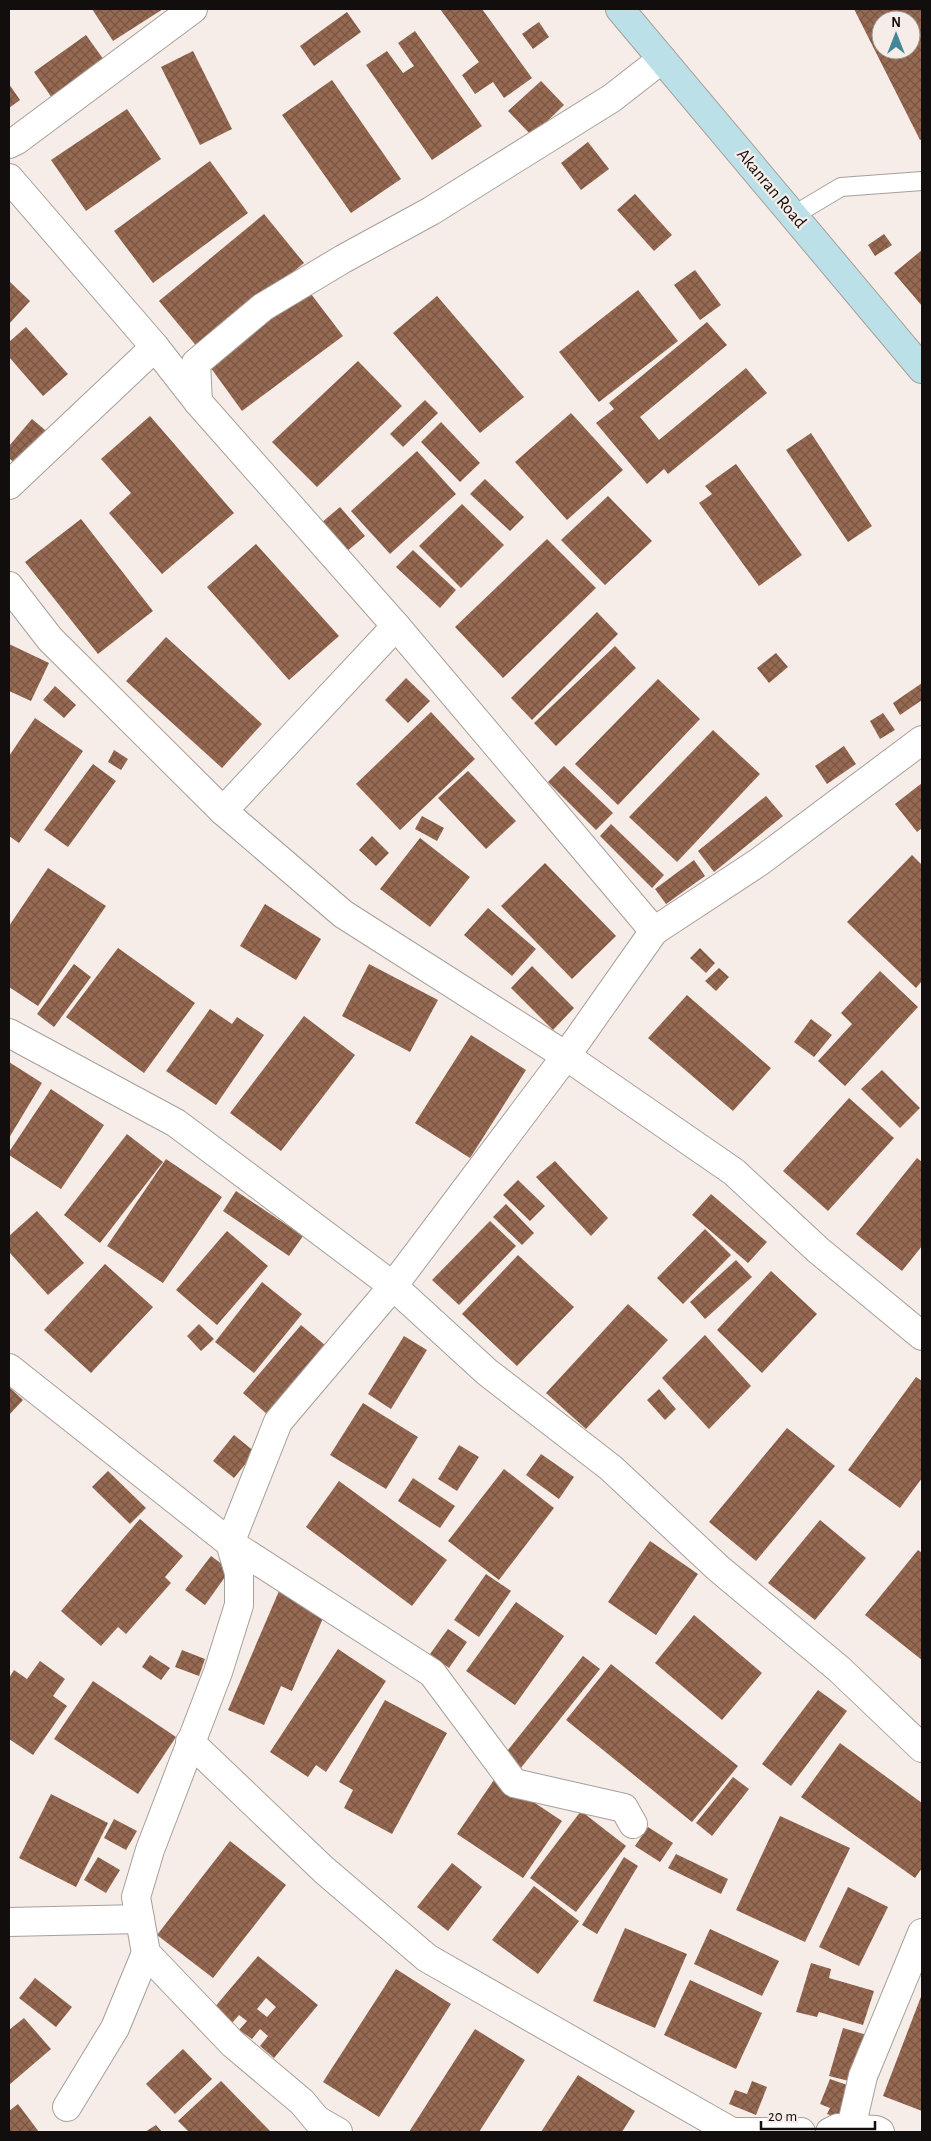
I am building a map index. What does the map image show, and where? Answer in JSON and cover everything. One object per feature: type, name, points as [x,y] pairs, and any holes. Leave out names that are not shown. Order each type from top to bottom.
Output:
[{"type":"main road","name":"Akanran Road","points":[[620,9],[922,369]]},
{"type":"street","points":[[9,144],[193,9]]},
{"type":"street","points":[[198,402],[196,363],[263,307],[343,259],[431,211],[612,98],[662,59]]},
{"type":"street","points":[[9,178],[155,348],[198,402],[396,626],[654,931]]},
{"type":"street","points":[[9,485],[155,348]]},
{"type":"street","points":[[134,368],[198,402]]},
{"type":"street","points":[[9,586],[50,639],[224,811],[343,914],[566,1056],[734,1172],[818,1250],[922,1336]]},
{"type":"street","points":[[224,811],[396,626]]},
{"type":"street","points":[[68,2107],[115,2028],[146,1953],[136,1897],[150,1850],[218,1672],[238,1605],[239,1573],[230,1543],[278,1422],[393,1286],[566,1056],[654,931],[759,862],[922,740]]},
{"type":"street","points":[[9,1033],[176,1123],[393,1286],[487,1372],[611,1468],[718,1568],[839,1669],[922,1748]]},
{"type":"street","points":[[9,1368],[230,1543],[432,1673],[514,1783],[624,1808],[633,1824]]},
{"type":"street","points":[[190,1742],[324,1870],[427,1958],[732,2132],[801,2132]]},
{"type":"street","points":[[9,1922],[140,1919]]},
{"type":"street","points":[[880,2132],[876,2130],[844,2131],[863,2076],[922,1933]]},
{"type":"street","points":[[146,1953],[233,2044],[302,2102],[322,2128]]},
{"type":"lane","points":[[794,215],[841,187],[922,181]]},
{"type":"building","points":[[92,9],[163,9],[113,41]]},
{"type":"building","points":[[440,9],[482,9],[532,78],[504,98],[493,82],[475,94],[462,75],[479,62]]},
{"type":"building","points":[[854,9],[922,9],[922,139],[920,140],[880,60],[921,60],[921,10],[871,10],[871,43]]},
{"type":"building","points":[[347,12],[361,32],[314,66],[300,46]]},
{"type":"building","points":[[539,22],[549,37],[533,49],[522,34]]},
{"type":"building","points":[[415,31],[482,126],[432,160],[366,65],[387,51],[403,73],[414,66],[398,43]]},
{"type":"building","points":[[86,35],[104,60],[52,98],[34,72]]},
{"type":"building","points":[[193,51],[232,129],[200,145],[161,67]]},
{"type":"building","points":[[332,80],[401,179],[351,213],[282,115]]},
{"type":"building","points":[[541,81],[564,105],[532,136],[508,111]]},
{"type":"building","points":[[9,84],[20,100],[9,108]]},
{"type":"building","points":[[127,109],[161,159],[86,211],[51,160]]},
{"type":"building","points":[[588,142],[609,169],[581,190],[561,163]]},
{"type":"building","points":[[210,161],[248,213],[153,283],[114,231]]},
{"type":"building","points":[[635,194],[672,235],[654,251],[617,210]]},
{"type":"building","points":[[264,214],[304,263],[199,349],[159,301]]},
{"type":"building","points":[[884,234],[892,245],[875,256],[868,245]]},
{"type":"building","points":[[922,250],[922,306],[894,273]]},
{"type":"building","points":[[695,270],[721,305],[700,320],[674,285]]},
{"type":"building","points":[[9,281],[30,301],[9,324]]},
{"type":"building","points":[[308,290],[343,336],[242,411],[208,364]]},
{"type":"building","points":[[638,290],[678,341],[599,402],[559,352]]},
{"type":"building","points":[[437,296],[524,397],[480,433],[393,333]]},
{"type":"building","points":[[707,322],[727,345],[640,417],[659,440],[746,368],[767,393],[668,474],[664,469],[647,484],[596,423],[614,409],[609,403]]},
{"type":"building","points":[[26,327],[68,374],[43,396],[9,357],[9,342]]},
{"type":"building","points":[[358,361],[402,406],[317,487],[272,442]]},
{"type":"building","points":[[425,400],[438,413],[403,447],[390,434]]},
{"type":"building","points":[[571,413],[623,470],[567,520],[515,462]]},
{"type":"building","points":[[150,416],[234,513],[162,574],[109,513],[131,493],[101,459]]},
{"type":"building","points":[[32,419],[51,435],[21,469],[9,458],[9,446]]},
{"type":"building","points":[[441,422],[480,463],[460,482],[421,442]]},
{"type":"building","points":[[811,433],[872,526],[848,542],[786,450]]},
{"type":"building","points":[[417,451],[456,494],[390,554],[351,511]]},
{"type":"building","points":[[736,464],[802,555],[759,586],[699,503],[712,494],[705,486]]},
{"type":"building","points":[[485,479],[524,517],[510,531],[470,494]]},
{"type":"building","points":[[608,496],[652,541],[605,585],[561,540]]},
{"type":"building","points":[[462,504],[504,545],[461,588],[419,546]]},
{"type":"building","points":[[340,507],[365,536],[346,552],[321,523]]},
{"type":"building","points":[[81,519],[153,611],[98,654],[25,562]]},
{"type":"building","points":[[547,539],[596,588],[503,678],[455,627]]},
{"type":"building","points":[[256,544],[339,636],[289,680],[207,587]]},
{"type":"building","points":[[413,550],[456,590],[440,608],[396,567]]},
{"type":"building","points":[[597,612],[618,634],[532,720],[511,698]]},
{"type":"building","points":[[166,637],[262,724],[222,768],[126,681]]},
{"type":"building","points":[[9,644],[49,663],[31,701],[9,691]]},
{"type":"building","points":[[615,646],[636,668],[556,746],[534,723]]},
{"type":"building","points":[[776,653],[788,667],[769,683],[757,668]]},
{"type":"building","points":[[406,678],[430,701],[408,723],[385,700]]},
{"type":"building","points":[[658,679],[700,719],[618,805],[575,764]]},
{"type":"building","points":[[922,683],[922,700],[900,715],[893,703]]},
{"type":"building","points":[[55,686],[76,705],[64,718],[43,700]]},
{"type":"building","points":[[431,712],[475,759],[400,830],[356,784]]},
{"type":"building","points":[[883,713],[895,730],[880,739],[870,721]]},
{"type":"building","points":[[35,718],[83,751],[19,843],[9,836],[9,756]]},
{"type":"building","points":[[713,730],[760,774],[677,862],[629,817]]},
{"type":"building","points":[[844,746],[856,764],[827,784],[815,766]]},
{"type":"building","points":[[114,750],[128,759],[121,770],[108,762]]},
{"type":"building","points":[[93,764],[116,781],[68,847],[44,830]]},
{"type":"building","points":[[564,766],[613,813],[596,830],[548,782]]},
{"type":"building","points":[[468,771],[516,821],[486,849],[438,798]]},
{"type":"building","points":[[922,783],[922,828],[917,832],[895,804]]},
{"type":"building","points":[[766,796],[783,816],[714,872],[698,851]]},
{"type":"building","points":[[422,816],[444,828],[437,841],[415,829]]},
{"type":"building","points":[[611,824],[664,875],[652,888],[600,836]]},
{"type":"building","points":[[372,836],[389,853],[376,866],[359,850]]},
{"type":"building","points":[[420,838],[470,877],[430,927],[380,889]]},
{"type":"building","points":[[912,855],[922,865],[922,981],[916,988],[847,922]]},
{"type":"building","points":[[694,860],[705,876],[666,904],[655,889]]},
{"type":"building","points":[[545,863],[616,936],[572,979],[501,906]]},
{"type":"building","points":[[48,868],[106,906],[38,1006],[9,987],[9,926]]},
{"type":"building","points":[[265,904],[321,939],[296,980],[240,946]]},
{"type":"building","points":[[488,908],[536,949],[512,976],[464,935]]},
{"type":"building","points":[[118,948],[195,1003],[144,1073],[66,1017]]},
{"type":"building","points":[[700,948],[715,963],[706,973],[690,958]]},
{"type":"building","points":[[74,964],[91,977],[54,1027],[37,1014]]},
{"type":"building","points":[[369,964],[438,1000],[410,1052],[342,1016]]},
{"type":"building","points":[[532,966],[574,1008],[553,1030],[511,988]]},
{"type":"building","points":[[719,968],[729,977],[716,991],[705,981]]},
{"type":"building","points":[[880,971],[918,1007],[845,1086],[818,1061],[852,1024],[841,1013]]},
{"type":"building","points":[[687,995],[771,1068],[733,1111],[648,1038]]},
{"type":"building","points":[[210,1009],[232,1024],[237,1017],[264,1035],[216,1105],[166,1071]]},
{"type":"building","points":[[304,1016],[355,1055],[281,1151],[230,1113]]},
{"type":"building","points":[[811,1019],[832,1035],[814,1057],[794,1042]]},
{"type":"building","points":[[471,1035],[526,1070],[470,1158],[415,1123]]},
{"type":"building","points":[[9,1062],[42,1083],[9,1138]]},
{"type":"building","points":[[882,1070],[920,1108],[900,1128],[861,1089]]},
{"type":"building","points":[[51,1089],[104,1125],[61,1189],[9,1155],[9,1152]]},
{"type":"building","points":[[849,1098],[894,1138],[828,1211],[783,1171]]},
{"type":"building","points":[[127,1134],[163,1162],[100,1243],[64,1215]]},
{"type":"building","points":[[917,1158],[922,1162],[922,1246],[902,1271],[856,1234]]},
{"type":"building","points":[[166,1159],[222,1197],[163,1283],[107,1246]]},
{"type":"building","points":[[555,1161],[608,1218],[591,1236],[536,1177]]},
{"type":"building","points":[[518,1180],[545,1206],[530,1221],[503,1195]]},
{"type":"building","points":[[236,1191],[303,1236],[289,1256],[223,1211]]},
{"type":"building","points":[[711,1194],[767,1242],[748,1263],[692,1215]]},
{"type":"building","points":[[506,1204],[534,1233],[522,1245],[493,1217]]},
{"type":"building","points":[[37,1211],[84,1263],[48,1295],[9,1252],[9,1236]]},
{"type":"building","points":[[490,1221],[516,1246],[459,1305],[432,1280]]},
{"type":"building","points":[[705,1229],[731,1255],[683,1304],[657,1278]]},
{"type":"building","points":[[227,1231],[268,1266],[217,1325],[176,1290]]},
{"type":"building","points":[[518,1255],[574,1307],[517,1366],[462,1314]]},
{"type":"building","points":[[736,1260],[752,1277],[705,1319],[690,1302]]},
{"type":"building","points":[[105,1264],[153,1307],[91,1373],[44,1330]]},
{"type":"building","points":[[771,1271],[817,1314],[762,1373],[717,1330]]},
{"type":"building","points":[[262,1282],[302,1314],[254,1373],[215,1342]]},
{"type":"building","points":[[628,1304],[668,1340],[586,1429],[546,1393]]},
{"type":"building","points":[[199,1324],[214,1339],[201,1351],[187,1336]]},
{"type":"building","points":[[301,1325],[326,1346],[268,1415],[243,1393]]},
{"type":"building","points":[[705,1335],[751,1386],[709,1429],[662,1378]]},
{"type":"building","points":[[404,1336],[427,1350],[391,1409],[368,1394]]},
{"type":"building","points":[[916,1377],[922,1381],[922,1478],[900,1508],[848,1470]]},
{"type":"building","points":[[9,1387],[23,1400],[9,1415]]},
{"type":"building","points":[[659,1389],[676,1409],[665,1420],[647,1400]]},
{"type":"building","points":[[363,1403],[418,1437],[386,1489],[330,1455]]},
{"type":"building","points":[[787,1428],[835,1466],[756,1561],[709,1522]]},
{"type":"building","points":[[234,1435],[255,1452],[234,1478],[213,1461]]},
{"type":"building","points":[[459,1445],[479,1457],[457,1491],[438,1479]]},
{"type":"building","points":[[541,1454],[574,1477],[559,1499],[526,1475]]},
{"type":"building","points":[[504,1469],[554,1508],[499,1580],[448,1541]]},
{"type":"building","points":[[108,1471],[146,1508],[130,1524],[92,1487]]},
{"type":"building","points":[[413,1478],[455,1506],[440,1528],[398,1501]]},
{"type":"building","points":[[339,1481],[447,1560],[412,1606],[306,1527]]},
{"type":"building","points":[[140,1519],[183,1556],[165,1577],[171,1583],[126,1634],[118,1627],[101,1646],[61,1611]]},
{"type":"building","points":[[820,1520],[866,1558],[815,1620],[768,1583]]},
{"type":"building","points":[[650,1541],[698,1574],[656,1635],[608,1602]]},
{"type":"building","points":[[918,1550],[922,1553],[922,1660],[865,1615]]},
{"type":"building","points":[[211,1556],[230,1570],[205,1605],[185,1590]]},
{"type":"building","points":[[486,1574],[511,1591],[479,1637],[454,1620]]},
{"type":"building","points":[[279,1591],[326,1611],[292,1691],[281,1686],[264,1725],[228,1710]]},
{"type":"building","points":[[516,1602],[564,1636],[515,1705],[466,1671]]},
{"type":"building","points":[[694,1615],[762,1673],[722,1720],[655,1663]]},
{"type":"building","points":[[448,1629],[467,1642],[449,1668],[430,1654]]},
{"type":"building","points":[[338,1649],[386,1681],[326,1772],[316,1765],[308,1777],[270,1752]]},
{"type":"building","points":[[182,1650],[205,1659],[199,1676],[175,1667]]},
{"type":"building","points":[[150,1655],[170,1668],[161,1680],[142,1667]]},
{"type":"building","points":[[583,1656],[600,1669],[520,1769],[504,1755]]},
{"type":"building","points":[[40,1661],[65,1679],[53,1696],[67,1706],[33,1755],[9,1739],[9,1678],[14,1670],[27,1679]]},
{"type":"building","points":[[611,1664],[738,1766],[692,1822],[566,1720]]},
{"type":"building","points":[[93,1681],[176,1737],[138,1794],[54,1739]]},
{"type":"building","points":[[818,1690],[847,1711],[791,1786],[762,1764]]},
{"type":"building","points":[[385,1700],[447,1733],[392,1834],[344,1808],[353,1790],[339,1782]]},
{"type":"building","points":[[840,1743],[922,1803],[922,1868],[915,1878],[801,1797]]},
{"type":"building","points":[[496,1777],[562,1821],[523,1878],[457,1834]]},
{"type":"building","points":[[733,1777],[749,1789],[712,1836],[696,1823]]},
{"type":"building","points":[[51,1794],[108,1823],[76,1887],[19,1858]]},
{"type":"building","points":[[581,1811],[626,1846],[576,1912],[530,1878]]},
{"type":"building","points":[[780,1816],[850,1848],[805,1942],[736,1910]]},
{"type":"building","points":[[114,1819],[137,1831],[126,1850],[104,1838]]},
{"type":"building","points":[[648,1827],[673,1843],[660,1862],[635,1846]]},
{"type":"building","points":[[230,1841],[286,1885],[213,1978],[157,1935]]},
{"type":"building","points":[[676,1854],[728,1879],[721,1894],[668,1868]]},
{"type":"building","points":[[98,1857],[120,1870],[106,1893],[84,1880]]},
{"type":"building","points":[[624,1857],[638,1866],[597,1934],[582,1925]]},
{"type":"building","points":[[452,1863],[482,1887],[448,1931],[417,1907]]},
{"type":"building","points":[[534,1886],[579,1921],[538,1974],[492,1940]]},
{"type":"building","points":[[848,1887],[888,1907],[859,1966],[819,1947]]},
{"type":"building","points":[[625,1928],[687,1954],[655,2028],[593,2001]]},
{"type":"building","points":[[710,1929],[779,1961],[762,1996],[694,1964]]},
{"type":"building","points":[[258,1956],[318,2005],[274,2058],[260,2046],[268,2036],[260,2029],[252,2039],[239,2030],[247,2021],[239,2015],[232,2023],[214,2008]],"holes":[[[266,1998],[276,2007],[267,2017],[257,2009]]]},
{"type":"building","points":[[811,1963],[831,1969],[829,1978],[874,1991],[863,2025],[819,2012],[817,2017],[796,2012]]},
{"type":"building","points":[[396,1969],[451,2004],[379,2117],[323,2082]]},
{"type":"building","points":[[35,1978],[72,2007],[56,2027],[19,1998]]},
{"type":"building","points":[[690,1980],[762,2013],[736,2069],[664,2035]]},
{"type":"building","points":[[922,1994],[922,2111],[883,2096]]},
{"type":"building","points":[[24,2018],[51,2049],[9,2085],[9,2030]]},
{"type":"building","points":[[843,2028],[867,2035],[853,2082],[829,2076]]},
{"type":"building","points":[[475,2029],[525,2060],[479,2132],[409,2132]]},
{"type":"building","points":[[183,2049],[212,2079],[175,2114],[146,2084]]},
{"type":"building","points":[[578,2075],[635,2111],[622,2132],[541,2132]]},
{"type":"building","points":[[830,2079],[850,2086],[838,2118],[827,2114],[830,2108],[820,2104]]},
{"type":"building","points":[[221,2081],[271,2132],[189,2132],[178,2121]]},
{"type":"building","points":[[752,2081],[767,2087],[756,2115],[729,2104],[735,2090],[747,2094]]},
{"type":"building","points":[[18,2104],[39,2132],[9,2132],[9,2111]]},
{"type":"building","points":[[156,2125],[162,2132],[145,2132]]}]
